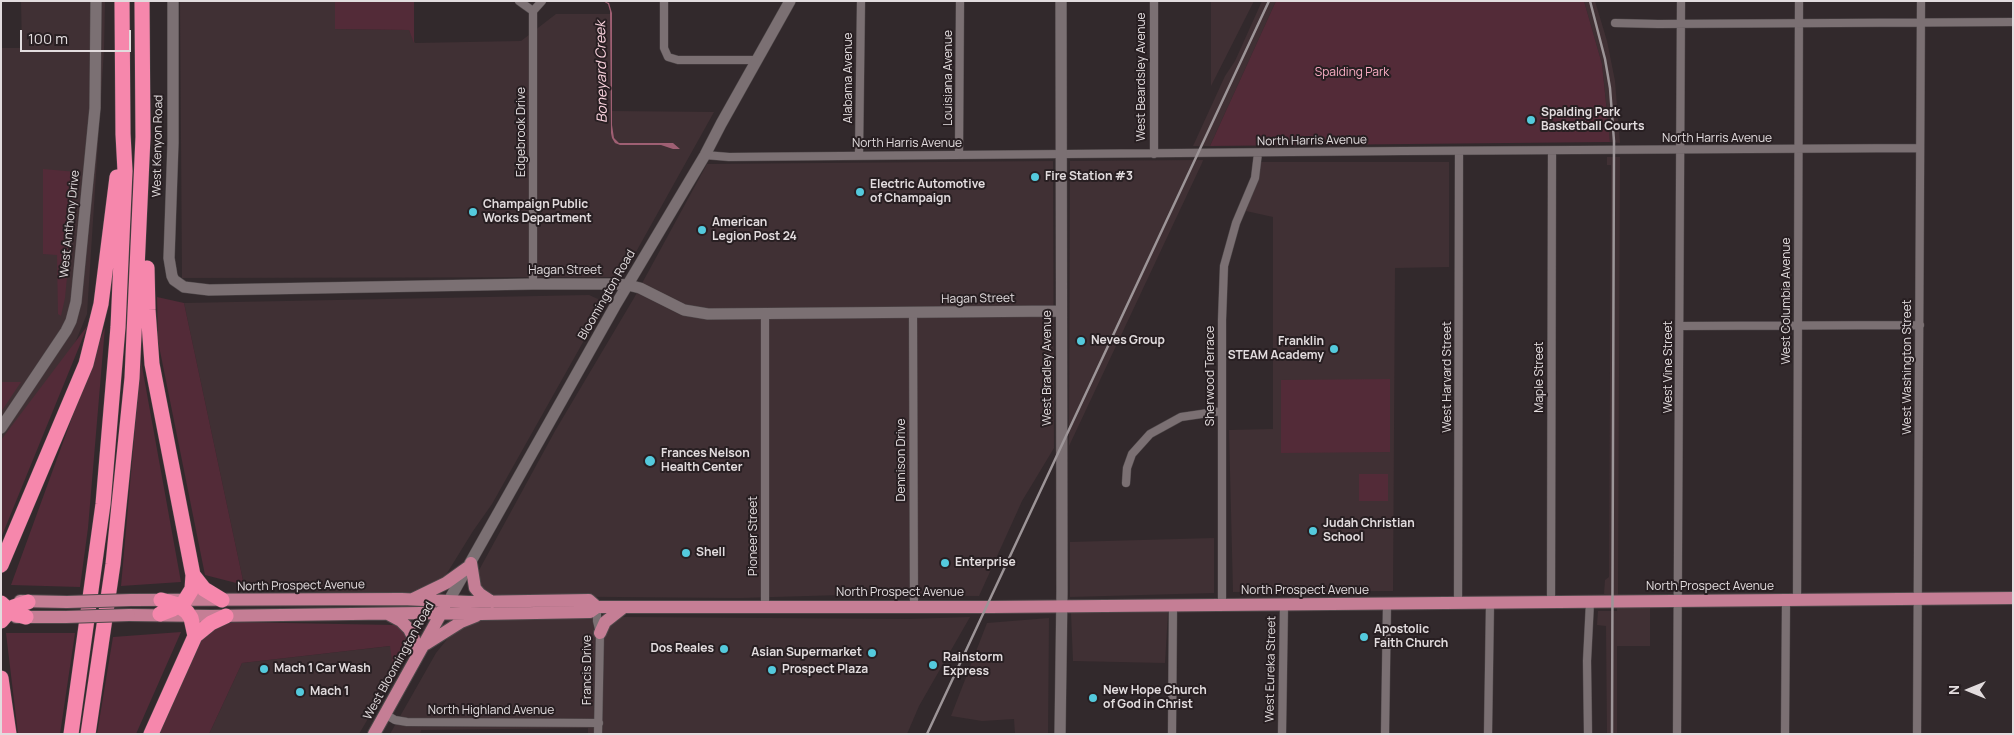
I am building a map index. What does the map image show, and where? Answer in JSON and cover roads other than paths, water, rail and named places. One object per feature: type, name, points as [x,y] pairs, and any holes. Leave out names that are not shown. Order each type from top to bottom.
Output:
[{"type":"highway","points":[[72,734],[96,563],[112,412],[126,171],[123,134],[122,1]]},
{"type":"highway","points":[[88,734],[114,556],[132,378],[143,137],[142,1]]},
{"type":"highway","points":[[1,565],[44,460],[78,385],[94,335],[106,271],[123,134]]},
{"type":"highway","points":[[143,137],[149,173],[147,281],[152,364],[193,575],[192,589],[185,607],[195,636]]},
{"type":"highway","points":[[193,575],[204,589],[222,600]]},
{"type":"highway","points":[[3,612],[19,604],[27,609]]},
{"type":"highway","points":[[160,607],[185,607]]},
{"type":"highway","points":[[151,734],[195,636],[205,627],[226,616]]},
{"type":"highway","points":[[1,678],[9,734]]},
{"type":"main road","points":[[412,599],[446,583],[469,565],[474,588],[492,602]]},
{"type":"main road","name":"North Prospect Avenue","points":[[185,607],[226,616],[590,612],[597,607],[1174,606],[2013,598]]},
{"type":"main road","name":"North Prospect Avenue","points":[[185,607],[222,600],[412,599],[448,602],[589,600],[597,607]]},
{"type":"main road","points":[[27,609],[68,602],[131,600],[160,607]]},
{"type":"main road","name":"West Bloomington Road","points":[[374,734],[448,602]]},
{"type":"main road","points":[[27,609],[66,617],[129,615],[160,607]]},
{"type":"main road","points":[[600,633],[605,622],[624,607]]},
{"type":"main road","points":[[386,613],[401,621],[409,629],[421,650],[466,619],[481,614]]},
{"type":"street","name":"West Anthony Drive","points":[[1,428],[66,331],[76,302],[95,108],[96,1]]},
{"type":"street","name":"West Kenyon Road","points":[[173,1],[173,143],[169,258],[172,276],[182,286]]},
{"type":"street","points":[[520,1],[533,11],[542,1]]},
{"type":"street","points":[[664,1],[664,48],[668,57],[678,60],[756,60]]},
{"type":"street","name":"Bloomington Road","points":[[448,602],[628,285],[705,155],[790,1]]},
{"type":"street","name":"Alabama Avenue","points":[[859,155],[861,1]]},
{"type":"street","name":"Louisiana Avenue","points":[[959,154],[960,1]]},
{"type":"street","name":"West Bradley Avenue","points":[[1060,734],[1062,606],[1061,1]]},
{"type":"street","name":"West Beardsley Avenue","points":[[1154,1],[1154,154]]},
{"type":"street","name":"West Vine Street","points":[[1677,734],[1681,1]]},
{"type":"street","name":"West Columbia Avenue","points":[[1785,734],[1792,601],[1798,326],[1799,1]]},
{"type":"street","name":"West Washington Street","points":[[1917,734],[1921,1]]},
{"type":"street","name":"Edgebrook Drive","points":[[533,11],[533,284]]},
{"type":"street","points":[[1615,23],[2013,22]]},
{"type":"street","name":"North Harris Avenue","points":[[705,155],[729,157],[1920,148]]},
{"type":"street","name":"West Harvard Street","points":[[1458,603],[1459,151]]},
{"type":"street","name":"Maple Street","points":[[1551,602],[1552,151]]},
{"type":"street","name":"Sherwood Terrace","points":[[1222,605],[1222,320],[1224,266],[1236,223],[1255,178],[1258,153]]},
{"type":"street","name":"Hagan Street","points":[[182,286],[209,290],[533,284],[628,285],[640,288],[684,310],[695,313],[1061,312]]},
{"type":"street","name":"Dennison Drive","points":[[913,313],[914,607]]},
{"type":"street","name":"Pioneer Street","points":[[765,314],[765,607]]},
{"type":"street","points":[[1680,326],[1920,325]]},
{"type":"street","points":[[1126,484],[1132,454],[1157,429],[1181,417],[1222,411]]},
{"type":"street","points":[[1588,734],[1587,661],[1590,602]]},
{"type":"street","points":[[1488,734],[1490,603]]},
{"type":"street","name":"West Eureka Street","points":[[1282,734],[1284,604]]},
{"type":"street","points":[[1385,734],[1386,604]]},
{"type":"street","points":[[1172,734],[1174,606]]},
{"type":"street","name":"Francis Drive","points":[[597,607],[597,622],[600,633],[598,734]]},
{"type":"street","name":"North Highland Avenue","points":[[385,714],[395,720],[407,722],[599,723]]},
{"type":"railway","points":[[927,734],[1269,1]]},
{"type":"railway","points":[[1590,1],[1605,59],[1610,88],[1614,141],[1612,734]]},
{"type":"place","name":"Spalding Park Basketball Courts","points":[[1531,120]]},
{"type":"place","name":"Fire Station #3","points":[[1035,177]]},
{"type":"place","name":"Electric Automotive of Champaign","points":[[860,192]]},
{"type":"place","name":"Champaign Public Works Department","points":[[473,212]]},
{"type":"place","name":"American Legion Post 24","points":[[702,230]]},
{"type":"place","name":"Neves Group","points":[[1081,341]]},
{"type":"place","name":"Franklin STEAM Academy","points":[[1334,349]]},
{"type":"place","name":"Frances Nelson Health Center","points":[[650,461]]},
{"type":"place","name":"Judah Christian School","points":[[1313,531]]},
{"type":"place","name":"Shell","points":[[686,553]]},
{"type":"place","name":"Enterprise","points":[[945,563]]},
{"type":"place","name":"Apostolic Faith Church","points":[[1364,637]]},
{"type":"place","name":"Dos Reales","points":[[724,649]]},
{"type":"place","name":"Asian Supermarket","points":[[872,653]]},
{"type":"place","name":"Rainstorm Express","points":[[933,665]]},
{"type":"place","name":"Mach 1 Car Wash","points":[[264,669]]},
{"type":"place","name":"Prospect Plaza","points":[[772,670]]},
{"type":"place","name":"Mach 1","points":[[300,692]]},
{"type":"place","name":"New Hope Church of God in Christ","points":[[1093,698]]},
{"type":"water label","name":"Boneyard Creek","points":[[602,72]]},
{"type":"park label","name":"Spalding Park","points":[[1352,73]]}]
